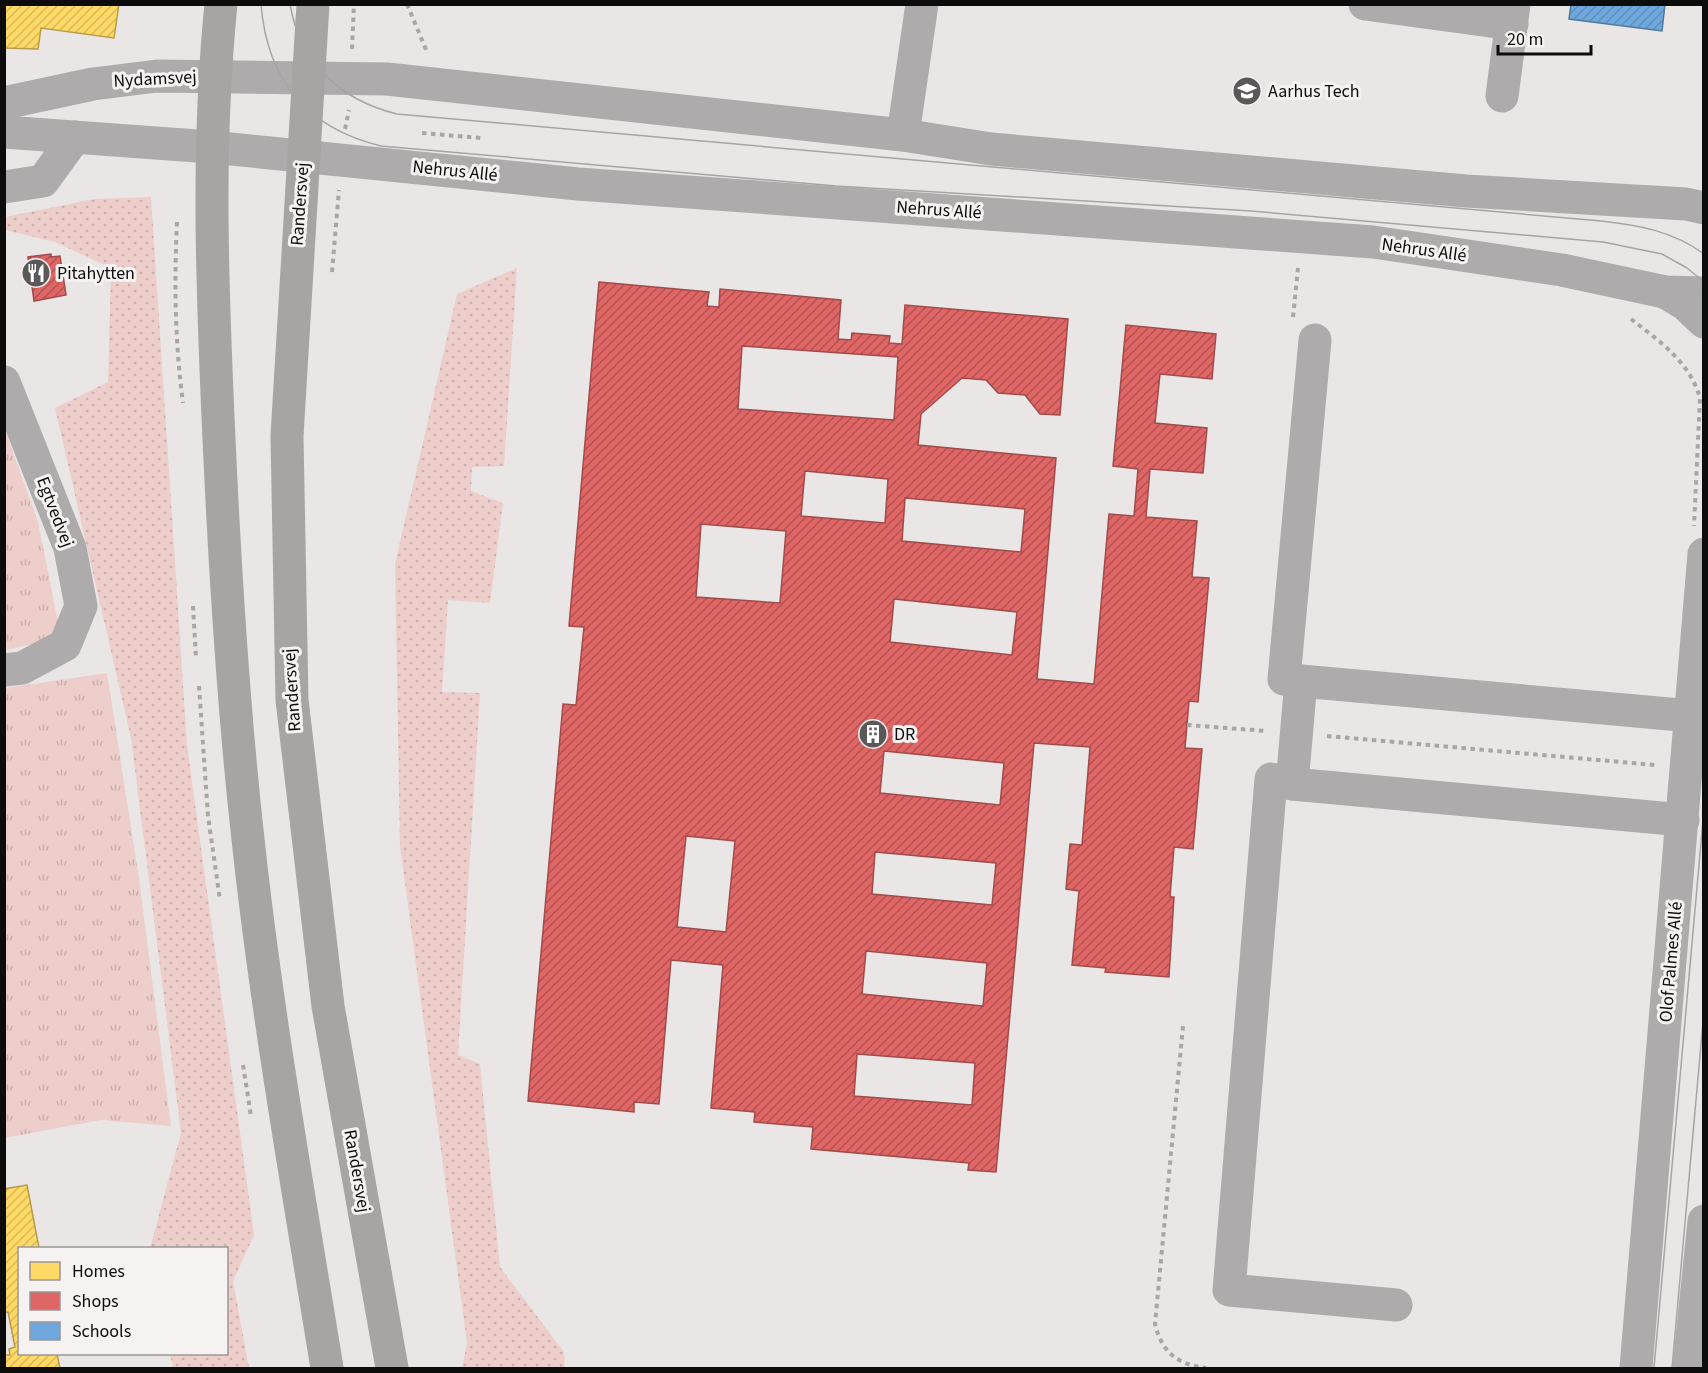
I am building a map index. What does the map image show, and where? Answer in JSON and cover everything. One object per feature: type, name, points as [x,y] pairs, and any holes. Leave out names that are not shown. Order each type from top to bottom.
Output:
[{"type":"main road","points":[[222,4],[214,76],[211,147],[213,298],[225,580],[247,831],[270,1018],[327,1368]]},
{"type":"main road","name":"Randersvej","points":[[313,4],[287,436],[289,646],[292,700],[328,1006],[392,1368]]},
{"type":"street","points":[[903,135],[922,4]]},
{"type":"street","points":[[1365,4],[1513,14],[1502,96]]},
{"type":"street","name":"Nydamsvej","points":[[4,103],[93,84],[157,76],[308,77]]},
{"type":"street","points":[[308,77],[352,77],[438,83],[903,135],[991,149],[1466,191],[1686,204],[1704,208]]},
{"type":"street","points":[[4,132],[211,147]]},
{"type":"street","points":[[4,187],[43,181],[75,137]]},
{"type":"street","name":"Nehrus Allé","points":[[211,147],[578,184],[1373,242],[1550,269],[1665,292]]},
{"type":"street","points":[[1665,292],[1704,293]]},
{"type":"street","points":[[1665,292],[1685,304],[1704,322]]},
{"type":"street","points":[[1315,340],[1284,679],[1692,716]]},
{"type":"street","name":"Egtvedvej","points":[[4,382],[70,548],[81,606],[65,645],[22,668],[4,670]]},
{"type":"street","name":"Olof Palmes Allé","points":[[1636,1368],[1704,554]]},
{"type":"street","points":[[1292,784],[1301,681]]},
{"type":"street","points":[[1396,1305],[1229,1290],[1271,779],[1292,784],[1683,820]]},
{"type":"street","points":[[1695,1349],[1704,1221]]},
{"type":"path","points":[[331,278],[352,77],[354,4]]},
{"type":"path","points":[[407,4],[438,83]]},
{"type":"path","points":[[415,133],[481,138]]},
{"type":"path","points":[[1301,237],[1292,338],[1315,340]]},
{"type":"path","points":[[1626,316],[1669,350],[1695,380],[1700,398],[1699,445]]},
{"type":"path","points":[[1187,725],[1656,765]]},
{"type":"path","points":[[1183,1026],[1155,1324],[1161,1345],[1174,1358],[1206,1368]]},
{"type":"green space","points":[[151,197],[187,745],[254,1235],[233,1281],[249,1368],[173,1368],[170,1355],[228,1355],[228,1247],[150,1247],[181,1133],[131,738],[55,408],[108,382],[111,268],[55,242],[5,230],[5,217],[94,199]]},
{"type":"green space","points":[[517,268],[504,466],[472,467],[471,491],[503,503],[490,603],[448,600],[442,692],[480,693],[458,1055],[480,1064],[500,1267],[564,1352],[565,1368],[462,1368],[467,1343],[400,846],[395,564],[457,294]]},
{"type":"green space","points":[[4,427],[38,522],[58,622],[47,641],[5,650]]},
{"type":"green space","points":[[107,673],[139,879],[171,1126],[101,1120],[5,1138],[5,688]]},
{"type":"building: Homes","points":[[4,4],[119,4],[114,38],[41,28],[38,49],[4,48]]},
{"type":"building: Homes","points":[[27,1185],[39,1247],[18,1247],[18,1355],[57,1355],[60,1368],[4,1368],[4,1355],[10,1355],[9,1349],[15,1347],[8,1312],[4,1313],[4,1189]]},
{"type":"building: Shops","points":[[51,254],[51,257],[60,256],[66,295],[34,301],[28,257]]},
{"type":"building: Shops","name":"DR","points":[[599,282],[709,292],[707,306],[719,307],[720,289],[841,300],[838,339],[851,340],[852,333],[890,336],[889,343],[902,344],[905,305],[1068,319],[1060,415],[1040,414],[1025,395],[998,393],[986,380],[962,378],[921,414],[918,445],[1056,458],[1037,679],[1094,684],[1109,514],[1134,516],[1138,469],[1113,466],[1126,325],[1216,334],[1212,379],[1160,374],[1155,423],[1207,428],[1203,473],[1150,469],[1146,517],[1197,521],[1192,577],[1209,578],[1198,702],[1189,701],[1185,748],[1202,749],[1193,849],[1174,847],[1170,897],[1174,897],[1169,977],[1105,972],[1106,968],[1072,965],[1079,891],[1066,889],[1070,844],[1082,845],[1090,747],[1034,743],[996,1172],[968,1170],[969,1163],[811,1149],[813,1127],[754,1122],[755,1112],[711,1108],[723,965],[671,960],[659,1104],[634,1102],[634,1112],[528,1101],[563,704],[576,705],[584,627],[569,626]],"holes":[[[742,346],[898,357],[894,420],[738,409]],[[805,471],[888,479],[885,523],[801,516]],[[905,498],[1025,509],[1021,552],[902,541]],[[701,524],[786,531],[780,603],[696,597]],[[894,599],[1017,612],[1012,655],[890,642]],[[884,751],[1004,763],[1000,805],[880,793]],[[686,836],[735,841],[726,932],[677,927]],[[875,852],[996,863],[992,905],[872,894]],[[866,951],[987,963],[983,1006],[862,994]],[[857,1054],[975,1063],[972,1105],[854,1096]]]},
{"type":"building: Schools","points":[[1571,4],[1665,4],[1662,31],[1569,19]]},
{"type":"tram line","points":[[261,4],[272,56],[282,78],[296,97],[312,113],[332,127],[355,138],[381,146],[836,186],[1251,211],[1603,242],[1662,254],[1687,268],[1704,282]]},
{"type":"tram line","points":[[290,4],[303,44],[313,61],[326,76],[341,89],[358,99],[376,108],[397,114],[1601,221],[1655,230],[1680,240],[1704,254]]},
{"type":"tram line","points":[[1654,1368],[1704,809]]},
{"type":"tram line","points":[[1672,1368],[1704,1011]]},
{"type":"place","name":"Aarhus Tech","points":[[1247,91]]},
{"type":"place","name":"Pitahytten","points":[[36,273]]},
{"type":"place","name":"DR","points":[[873,734]]}]
